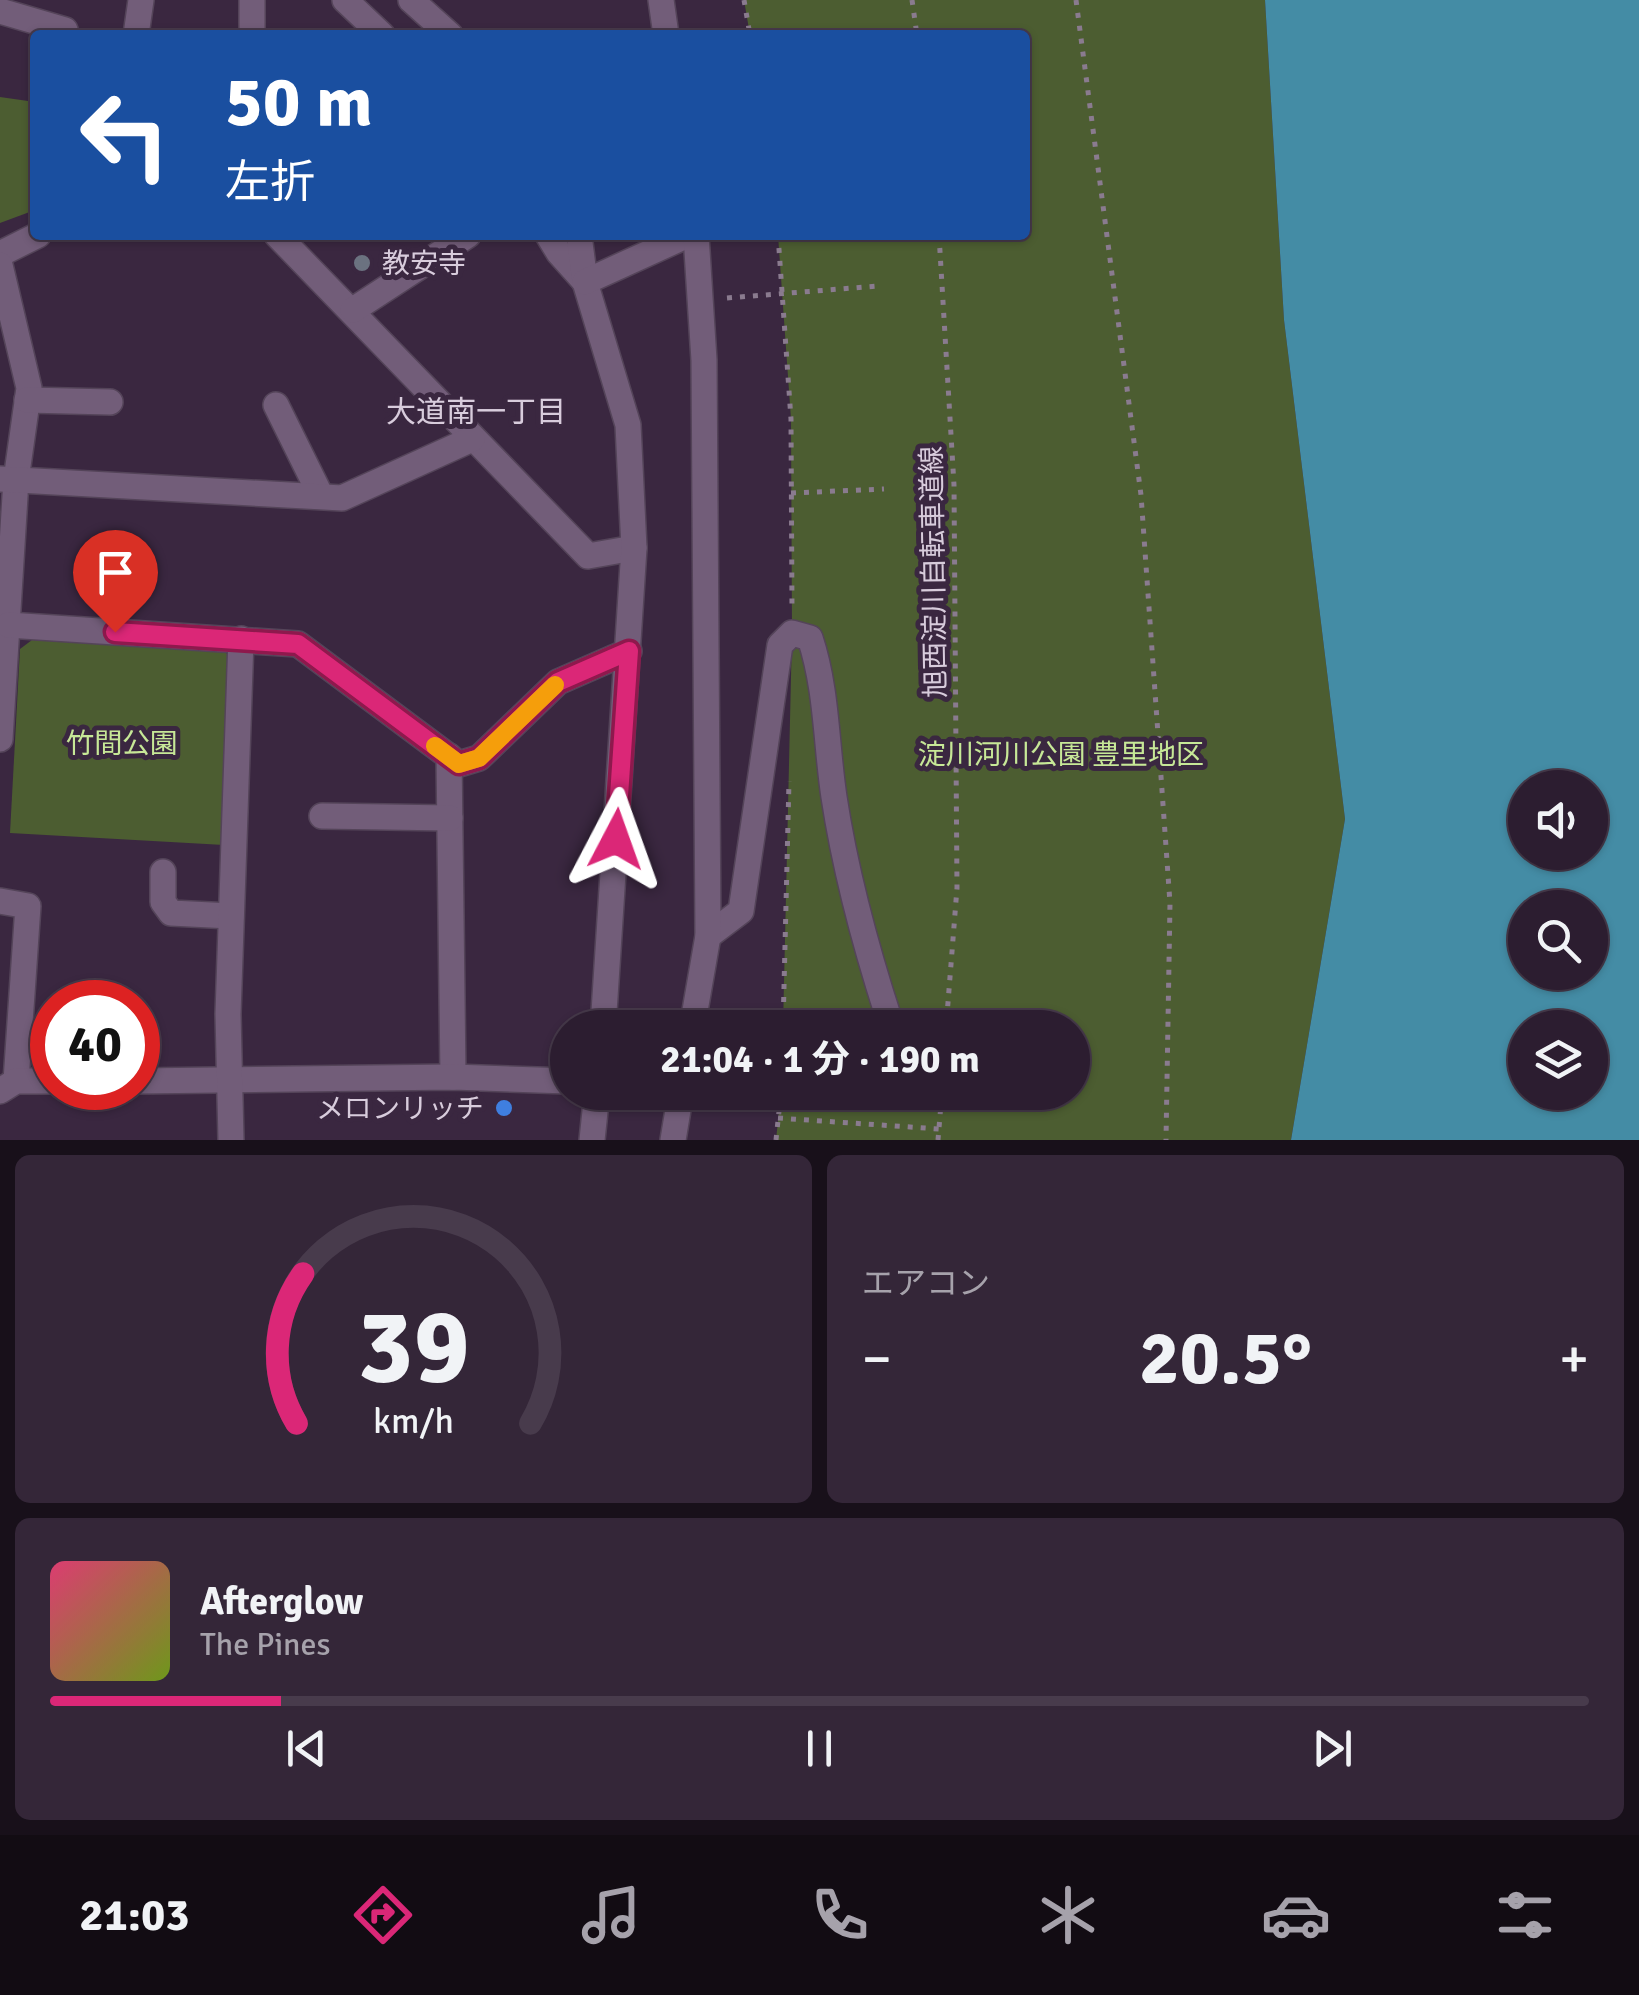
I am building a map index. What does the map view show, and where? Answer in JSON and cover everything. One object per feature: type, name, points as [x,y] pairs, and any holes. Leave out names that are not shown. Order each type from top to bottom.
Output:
[{"type":"street","points":[[137,30],[140,0]]},
{"type":"street","points":[[252,0],[252,30]]},
{"type":"street","points":[[345,0],[377,30]]},
{"type":"street","points":[[410,0],[444,30]]},
{"type":"street","points":[[661,0],[665,30]]},
{"type":"street","points":[[0,12],[65,30]]},
{"type":"street","points":[[0,254],[30,239]]},
{"type":"street","points":[[283,240],[588,556],[634,548]]},
{"type":"street","points":[[353,310],[460,240]]},
{"type":"street","points":[[551,240],[584,282]]},
{"type":"street","points":[[579,240],[584,282],[628,425],[634,548],[603,1010]]},
{"type":"street","points":[[584,282],[677,240]]},
{"type":"street","points":[[695,1010],[708,936],[702,300],[696,240]]},
{"type":"street","points":[[0,265],[29,388],[8,480],[8,625],[0,739]]},
{"type":"street","points":[[27,400],[110,402]]},
{"type":"street","points":[[276,405],[321,496]]},
{"type":"street","points":[[8,480],[342,498],[472,439]]},
{"type":"street","points":[[8,625],[298,644],[459,764],[479,758],[558,682],[629,651]]},
{"type":"street","points":[[708,936],[741,911],[780,645],[792,633],[810,638],[818,661],[834,800],[860,931],[886,1010]]},
{"type":"street","points":[[231,1140],[231,916],[241,638]]},
{"type":"street","points":[[449,756],[453,1076]]},
{"type":"street","points":[[322,816],[450,818]]},
{"type":"street","points":[[162,872],[163,902],[171,913],[231,916]]},
{"type":"street","points":[[0,901],[28,906],[8,1086]]},
{"type":"street","points":[[160,1081],[453,1076],[550,1079]]},
{"type":"street","points":[[592,1140],[596,1110]]},
{"type":"street","points":[[673,1140],[678,1110]]},
{"type":"path","points":[[744,0],[749,30]]},
{"type":"path","points":[[912,0],[916,30]]},
{"type":"path","points":[[1076,0],[1141,495],[1170,903],[1166,1140]]},
{"type":"path","points":[[778,240],[791,419],[792,633]]},
{"type":"path","name":"旭西淀川自転車道線","points":[[939,240],[954,485],[957,888],[947,1010]]},
{"type":"path","points":[[702,300],[878,286]]},
{"type":"path","points":[[790,493],[884,490]]},
{"type":"path","points":[[783,1010],[789,771]]},
{"type":"path","points":[[776,1140],[779,1110]]},
{"type":"path","points":[[938,1140],[941,1110]]},
{"type":"path","points":[[778,1118],[939,1129]]},
{"type":"green space","name":"淀川河川公園 豊里地区","points":[[744,0],[1265,0],[1284,320],[1345,819],[1291,1140],[776,1140],[779,1110],[1090,1110],[1090,1010],[783,1010],[792,633],[791,419],[778,240],[1030,240],[1030,30],[749,30]]},
{"type":"green space","points":[[0,97],[30,101],[30,212],[0,223]]},
{"type":"green space","name":"竹間公園","points":[[32,640],[224,651],[234,661],[224,845],[10,833],[20,649]]},
{"type":"water","points":[[1265,0],[1639,0],[1639,1140],[1291,1140],[1345,819],[1284,320]]},
{"type":"slow traffic","points":[[435,746],[459,764],[479,758],[555,685]]},
{"type":"place","name":"教安寺","points":[[362,263]]},
{"type":"place","name":"メロンリッチ","points":[[504,1108]]},
{"type":"district","name":"大道南一丁目","points":[[476,412]]},
{"type":"route","points":[[115,632],[298,644],[459,764],[479,758],[558,682],[629,651],[616,839]]}]
